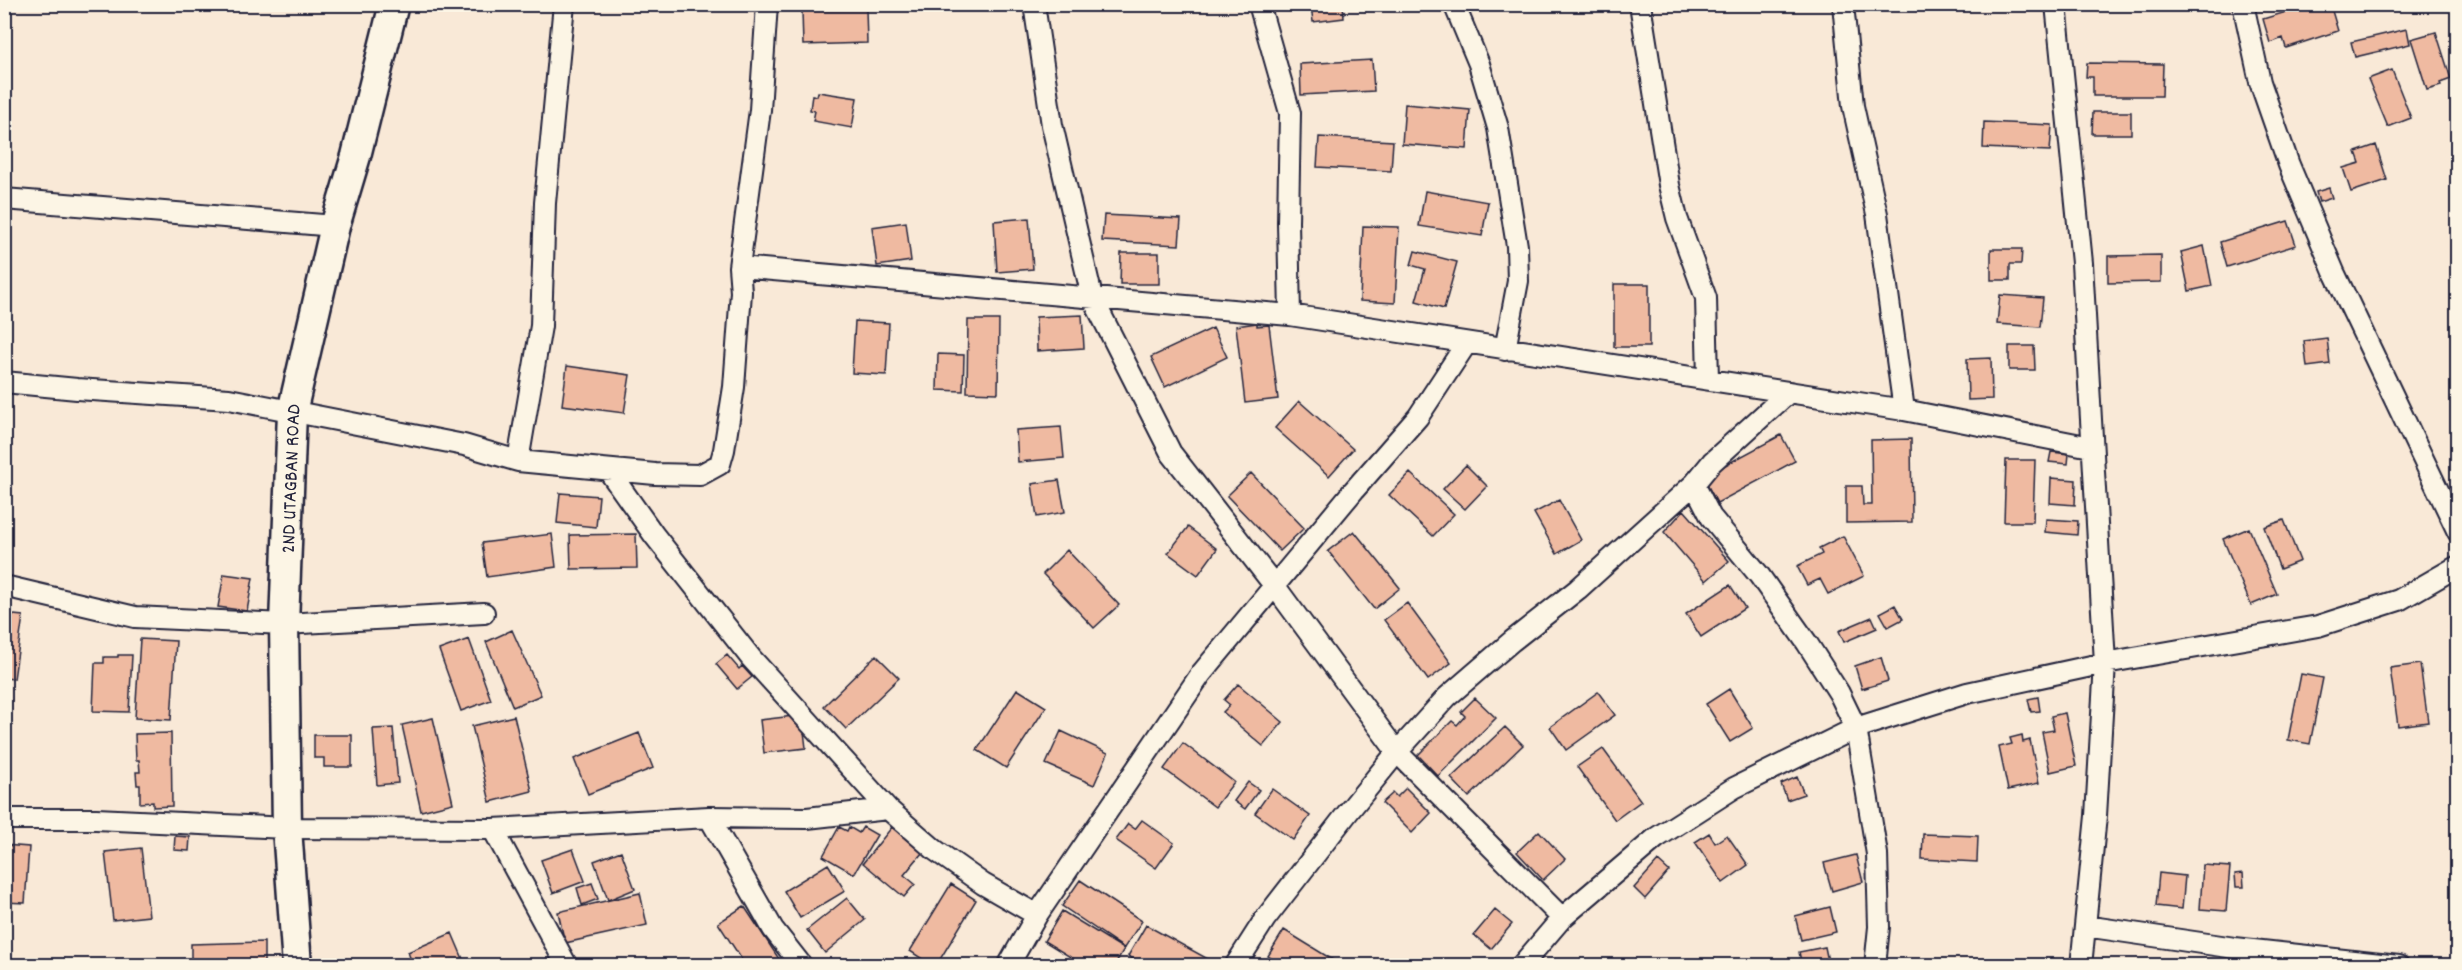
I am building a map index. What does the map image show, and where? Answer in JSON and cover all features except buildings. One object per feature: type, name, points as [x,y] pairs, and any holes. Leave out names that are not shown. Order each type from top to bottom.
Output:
[{"type":"street","name":"2ND UTAGBAN ROAD","points":[[297,966],[287,828],[284,624],[291,412],[335,226],[356,156],[394,4]]},
{"type":"street","points":[[518,461],[541,326],[545,203],[564,4]]},
{"type":"street","points":[[4,382],[229,399],[464,445],[518,461],[608,470],[700,475],[720,464],[734,387],[741,292],[739,267],[760,110],[767,4]]},
{"type":"street","points":[[1034,4],[1052,124],[1092,297],[1171,453],[1274,585],[1396,752],[1562,918]]},
{"type":"street","points":[[1259,4],[1290,112],[1288,222],[1290,315]]},
{"type":"street","points":[[1454,4],[1479,64],[1498,128],[1517,246],[1518,280],[1506,350]]},
{"type":"street","points":[[1640,4],[1669,185],[1677,218],[1706,298],[1708,379]]},
{"type":"street","points":[[1843,4],[1853,106],[1877,214],[1904,410]]},
{"type":"street","points":[[2056,4],[2082,263],[2105,663],[2096,816],[2081,966]]},
{"type":"street","points":[[2243,4],[2260,82],[2289,165],[2334,272],[2457,532]]},
{"type":"street","points":[[4,199],[335,226]]},
{"type":"street","points":[[739,267],[1290,315],[1904,410],[2091,447]]},
{"type":"street","points":[[1008,966],[1036,915],[1201,674],[1418,417],[1466,344]]},
{"type":"street","points":[[1235,966],[1265,919],[1396,752],[1448,697],[1512,641],[1578,589],[1694,484],[1712,462],[1789,392]]},
{"type":"street","points":[[608,470],[654,535],[751,658],[888,809],[934,850],[983,884],[1036,915]]},
{"type":"street","points":[[1694,484],[1711,517],[1759,574],[1807,643],[1839,693],[1856,728],[1877,854],[1880,927],[1875,966]]},
{"type":"street","points":[[1521,966],[1562,918],[1656,838],[1734,788],[1856,728],[1967,693],[2105,663],[2318,626],[2399,600],[2457,566]]},
{"type":"street","points":[[4,586],[135,617],[284,624],[484,614]]},
{"type":"street","points":[[4,819],[96,819],[287,828],[493,829],[710,817],[807,818],[888,809]]},
{"type":"street","points":[[710,817],[773,929],[802,966]]},
{"type":"street","points":[[493,829],[567,966]]},
{"type":"street","points":[[2085,926],[2235,948],[2399,966]]}]
